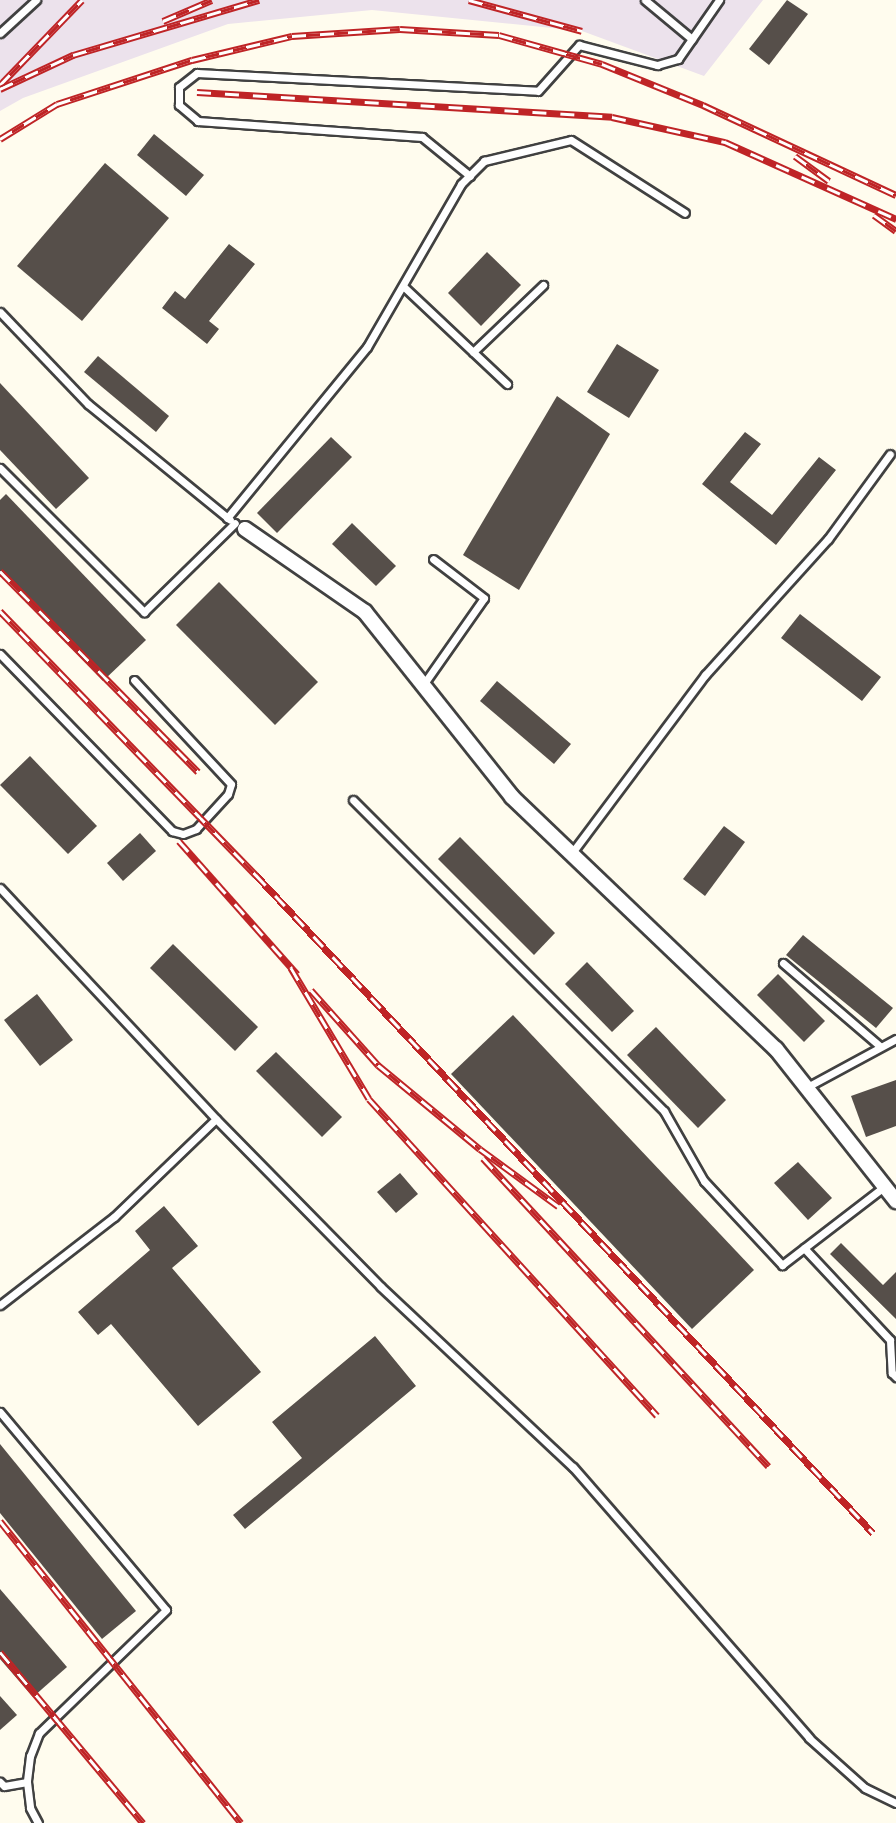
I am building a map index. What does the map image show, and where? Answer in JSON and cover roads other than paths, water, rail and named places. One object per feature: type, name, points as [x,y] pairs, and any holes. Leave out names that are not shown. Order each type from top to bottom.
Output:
[{"type":"street","points":[[240,526],[365,612],[512,797],[776,1049],[808,1086],[896,1201]]},
{"type":"lane","points":[[0,33],[36,0]]},
{"type":"lane","points":[[645,0],[692,39]]},
{"type":"lane","points":[[470,176],[422,137],[198,121],[179,105],[179,87],[196,72],[538,91],[579,45],[657,65],[678,59],[719,0]]},
{"type":"lane","points":[[227,518],[368,347],[470,176],[484,161],[571,140],[685,213]]},
{"type":"lane","points":[[473,352],[543,285]]},
{"type":"lane","points":[[403,286],[507,384]]},
{"type":"lane","points":[[0,312],[88,404],[227,518],[240,526],[144,612],[0,468]]},
{"type":"lane","points":[[571,854],[705,675],[828,539],[890,454]]},
{"type":"lane","points":[[423,685],[484,598],[433,559]]},
{"type":"lane","points":[[0,654],[172,831],[183,834],[196,829],[228,794],[231,784],[134,680]]},
{"type":"lane","points":[[353,800],[664,1111],[704,1180],[782,1265],[885,1186]]},
{"type":"lane","points":[[0,888],[216,1119],[381,1287],[573,1467],[809,1738],[865,1788],[896,1803]]},
{"type":"lane","points":[[783,963],[880,1046]]},
{"type":"lane","points":[[808,1086],[896,1039]]},
{"type":"lane","points":[[0,1305],[114,1217],[216,1119]]},
{"type":"lane","points":[[804,1248],[890,1340],[892,1373],[896,1377]]},
{"type":"lane","points":[[0,1412],[166,1610],[39,1733],[30,1756],[27,1782],[30,1808],[38,1823]]},
{"type":"lane","points":[[0,1782],[4,1786],[27,1782]]},
{"type":"railway","points":[[0,85],[82,0]]},
{"type":"railway","points":[[163,21],[212,0]]},
{"type":"railway","points":[[0,89],[73,55],[259,0]]},
{"type":"railway","points":[[469,0],[582,31]]},
{"type":"railway","points":[[0,139],[57,104],[192,60],[292,36],[400,29],[499,35],[602,64],[703,105],[896,195]]},
{"type":"railway","points":[[197,92],[612,117],[725,142],[896,219]]},
{"type":"railway","points":[[795,156],[829,181]]},
{"type":"railway","points":[[874,215],[896,231]]},
{"type":"railway","points":[[0,571],[198,772]]},
{"type":"railway","points":[[0,611],[256,875],[873,1533]]},
{"type":"railway","points":[[179,841],[297,974]]},
{"type":"railway","points":[[291,968],[369,1099],[657,1416]]},
{"type":"railway","points":[[311,990],[378,1065],[480,1149],[558,1206]]},
{"type":"railway","points":[[483,1158],[768,1466]]},
{"type":"railway","points":[[0,1521],[241,1823]]},
{"type":"railway","points":[[0,1652],[143,1823]]}]
